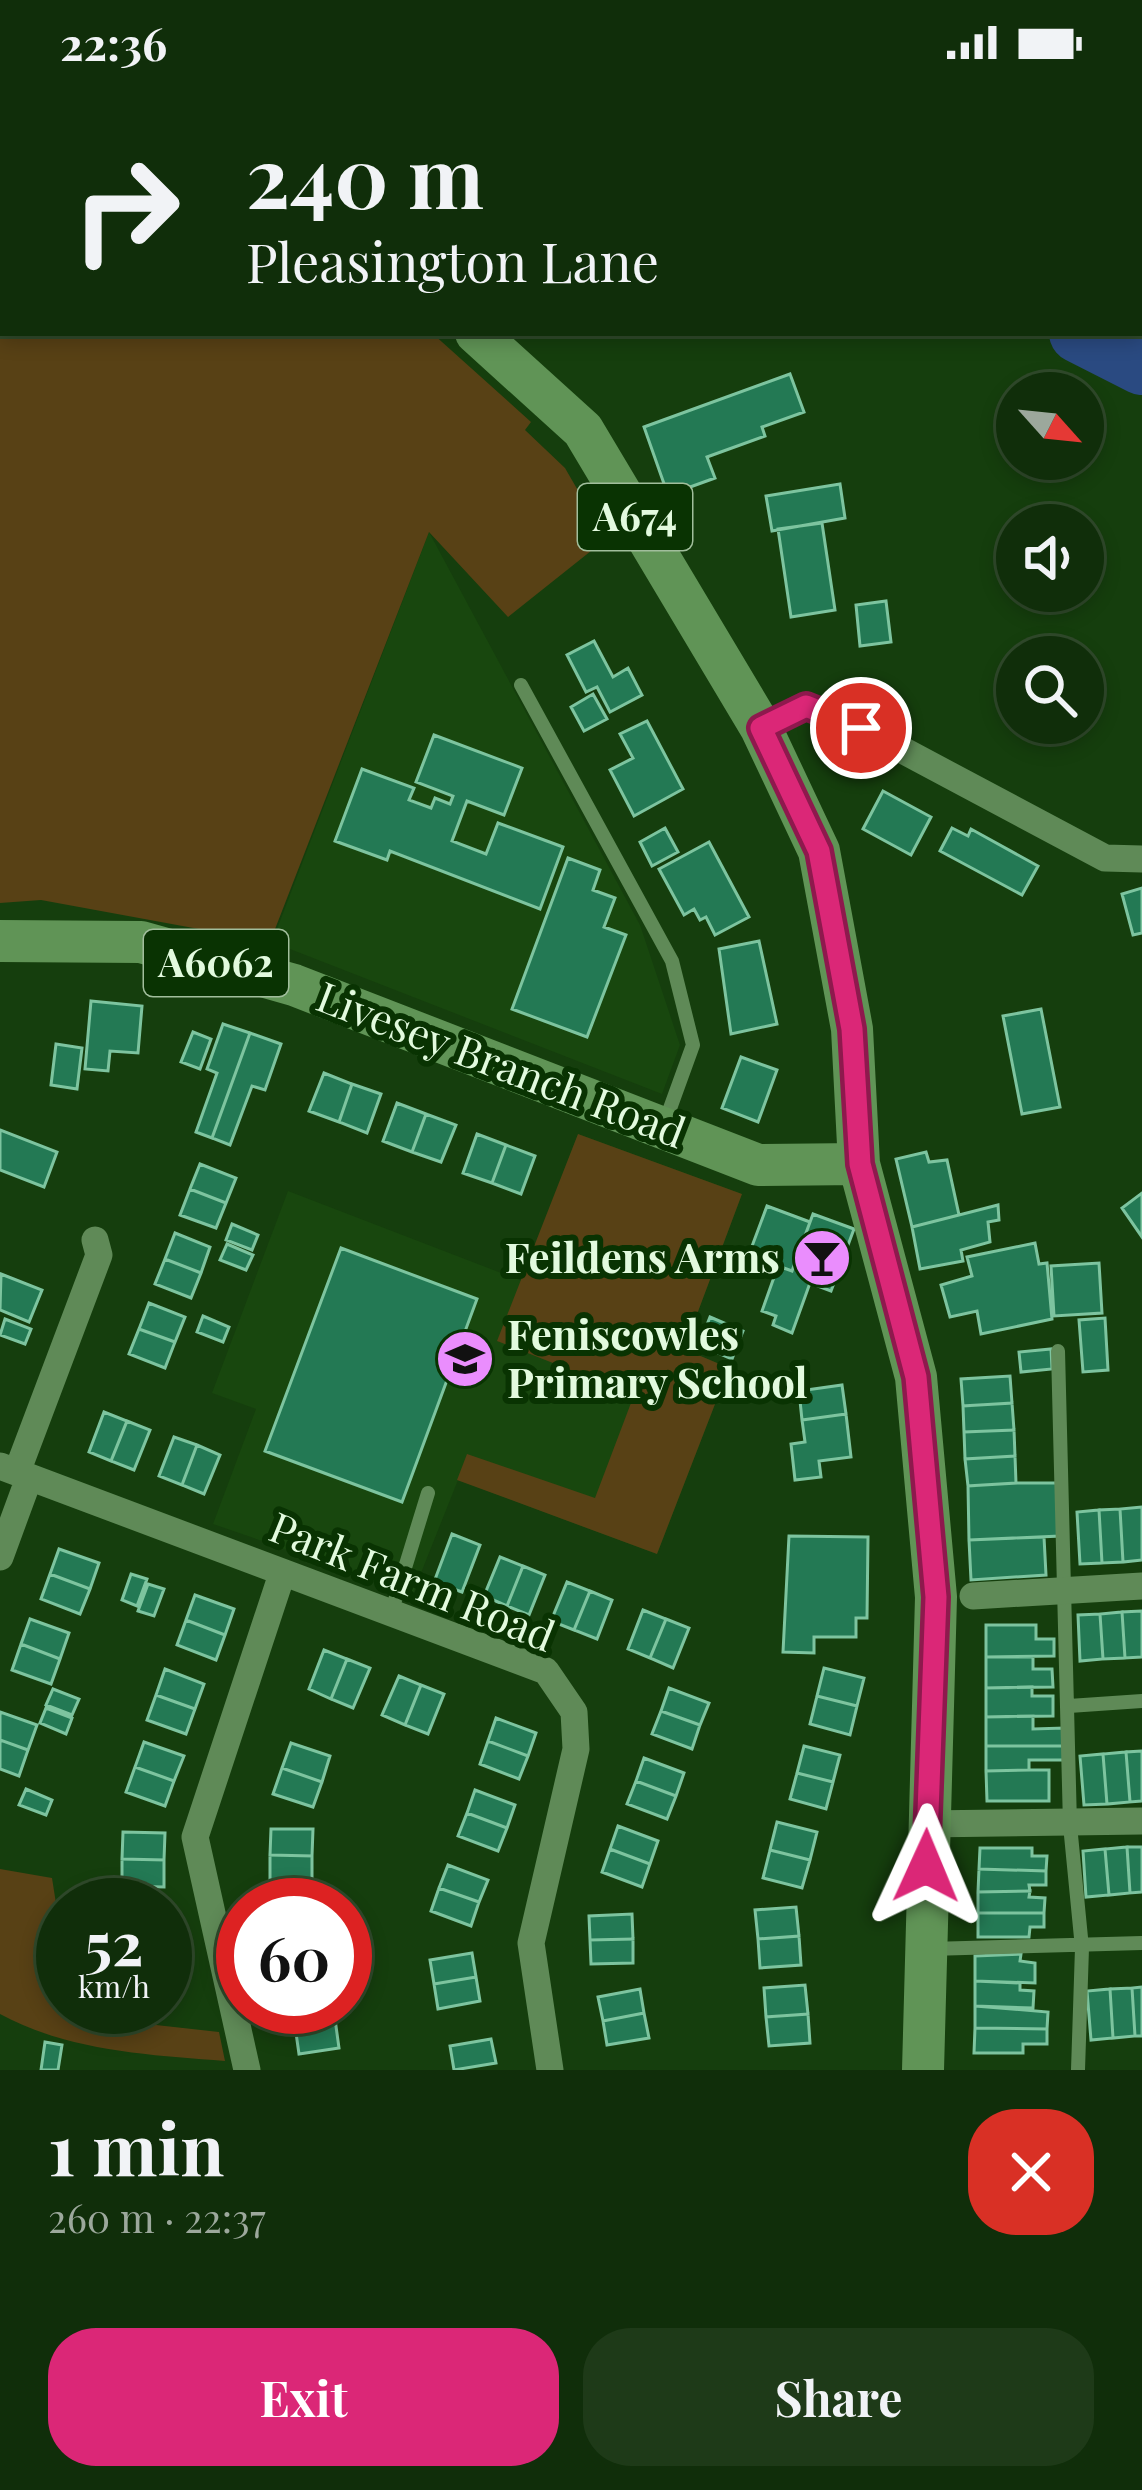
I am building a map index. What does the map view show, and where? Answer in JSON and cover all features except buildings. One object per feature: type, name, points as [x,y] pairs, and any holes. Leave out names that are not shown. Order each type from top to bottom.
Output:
[{"type":"main road","name":"A674","points":[[479,336],[583,430],[761,728],[819,851],[852,1029],[860,1164],[916,1377],[936,1597],[926,1824],[923,2070]]},
{"type":"main road","name":"Livesey Branch Road","points":[[0,941],[141,942],[294,985],[758,1165],[860,1164]]},
{"type":"street","points":[[761,728],[806,706],[861,728],[1105,858],[1142,859]]},
{"type":"street","points":[[0,1557],[16,1472],[99,1255],[95,1240]]},
{"type":"street","name":"Park Farm Road","points":[[16,1472],[545,1671],[574,1712],[576,1749],[531,1943],[550,2070]]},
{"type":"street","points":[[247,2070],[195,1838],[282,1574]]},
{"type":"street","points":[[973,1596],[1142,1586]]},
{"type":"street","points":[[926,1824],[1142,1821]]},
{"type":"lane","points":[[521,685],[673,961],[693,1046],[663,1128]]},
{"type":"lane","points":[[1058,1351],[1068,1591],[1070,1825],[1082,1948],[1078,2070]]},
{"type":"lane","points":[[392,1610],[428,1493]]},
{"type":"lane","points":[[1069,1706],[1142,1701]]},
{"type":"lane","points":[[925,1949],[1142,1943]]},
{"type":"shaded area","points":[[0,336],[435,336],[531,422],[525,430],[565,468],[606,539],[508,617],[429,532],[270,942],[41,900],[0,903]]},
{"type":"shaded area","points":[[429,532],[640,925],[680,1045],[662,1094],[272,942]]},
{"type":"shaded area","name":"Feniscowles Primary School","points":[[578,1134],[742,1194],[684,1349],[729,1368],[657,1554],[458,1480],[413,1593],[213,1524],[256,1409],[212,1393],[288,1191],[522,1281]]},
{"type":"shaded area","points":[[578,1134],[742,1194],[684,1349],[729,1368],[657,1554],[457,1480],[467,1454],[595,1498],[634,1395],[497,1341]]},
{"type":"shaded area","points":[[0,1869],[52,1878],[36,1878],[36,2030],[0,2014]]},
{"type":"shaded area","points":[[216,2032],[225,2061],[138,2053],[48,2034]]},
{"type":"waterway","points":[[1085,336],[1142,365]]},
{"type":"place","name":"Feildens Arms","points":[[822,1258]]},
{"type":"place","name":"Feniscowles Primary School","points":[[465,1359]]},
{"type":"route","points":[[861,728],[806,706],[761,728],[819,851],[852,1029],[860,1164],[916,1377],[936,1597],[926,1866]]}]
